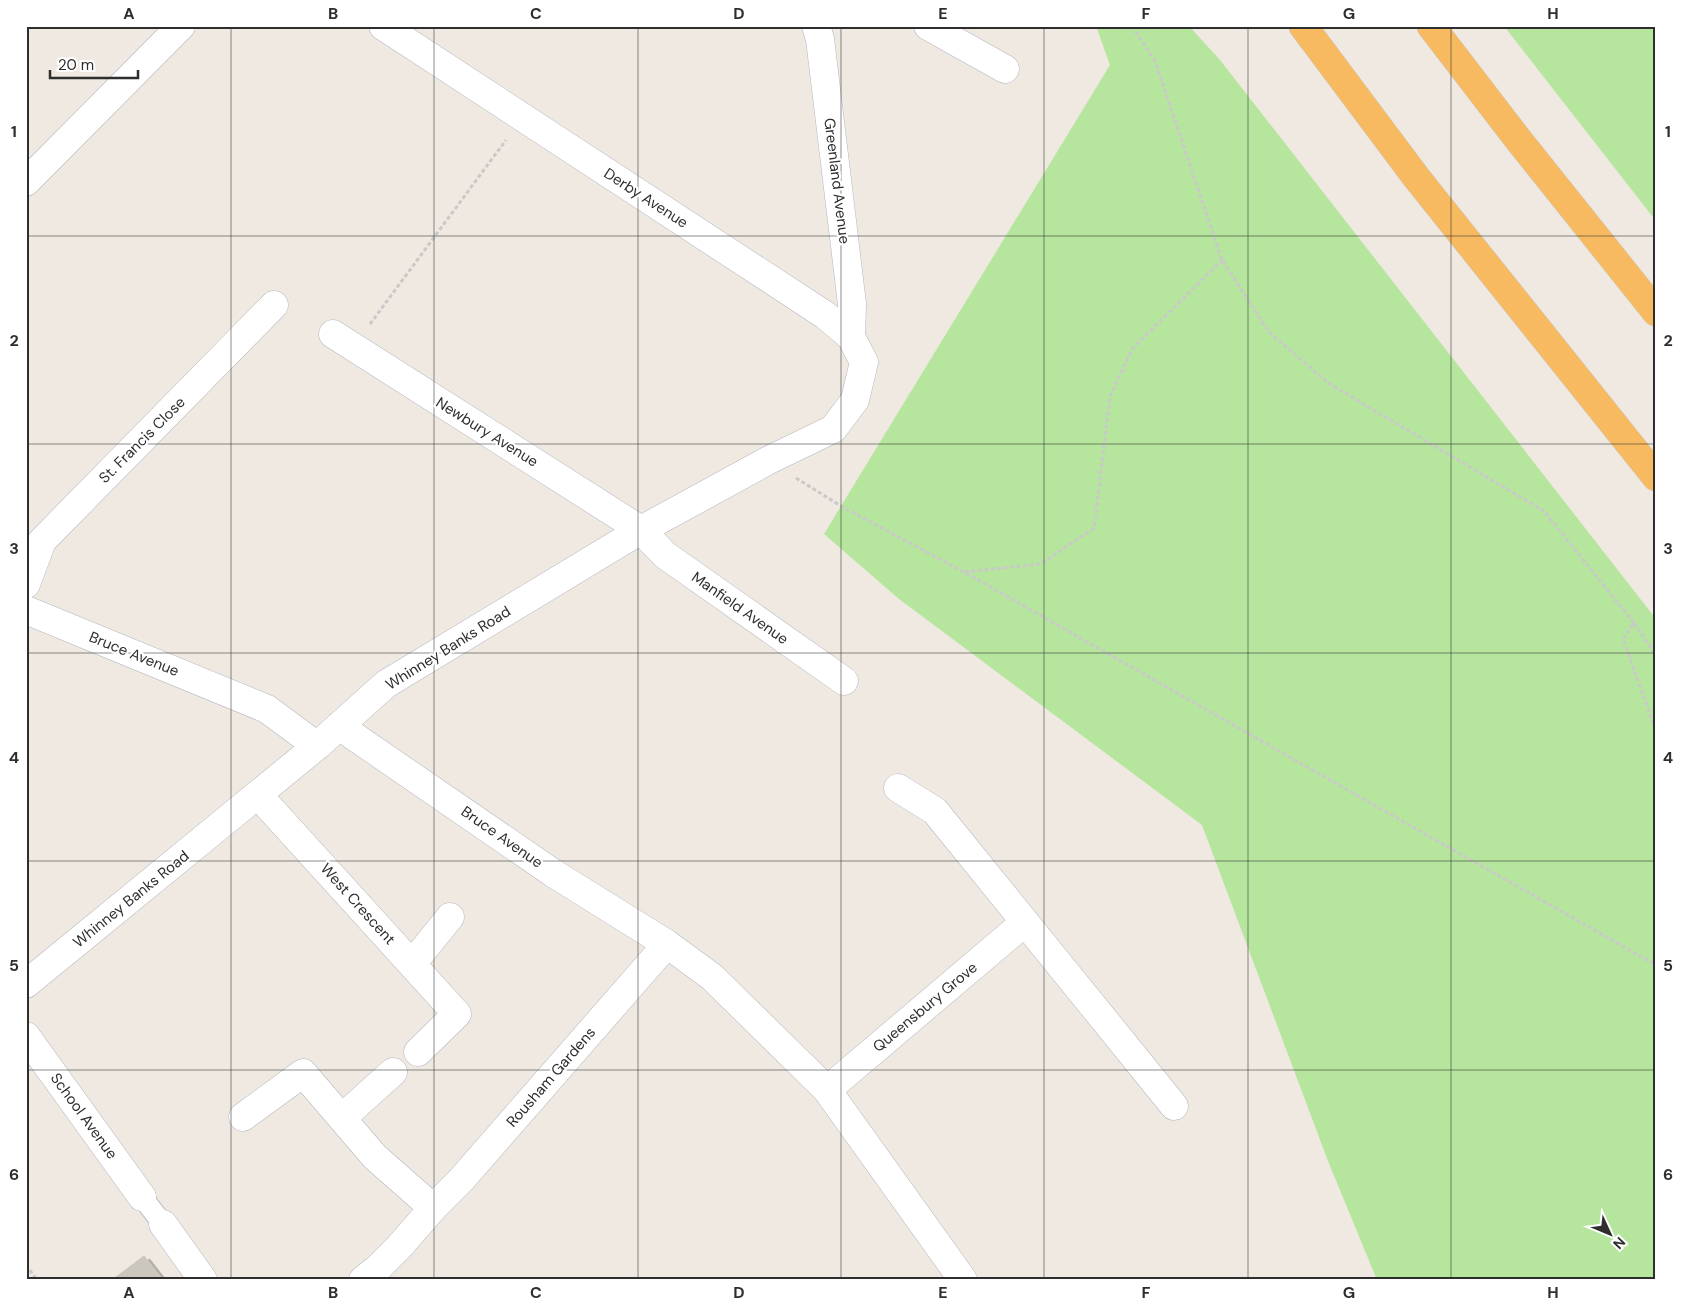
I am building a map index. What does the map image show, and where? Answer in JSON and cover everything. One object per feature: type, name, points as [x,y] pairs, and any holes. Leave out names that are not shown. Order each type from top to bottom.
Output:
[{"type":"highway","points":[[1303,26],[1416,177],[1656,477]]},
{"type":"highway","points":[[1431,26],[1517,138],[1656,312]]},
{"type":"street","points":[[26,182],[181,26]]},
{"type":"street","name":"Derby Avenue","points":[[383,26],[825,315],[851,337],[864,362],[855,400]]},
{"type":"street","name":"Greenland Avenue","points":[[816,26],[820,39],[852,304],[851,337]]},
{"type":"street","points":[[928,26],[1005,69]]},
{"type":"street","name":"St. Francis Close","points":[[26,584],[42,541],[274,305]]},
{"type":"street","name":"Newbury Avenue","points":[[343,340],[641,530]]},
{"type":"street","name":"Whinney Banks Road","points":[[26,984],[318,746],[386,684],[641,530],[768,460],[833,429],[855,400]]},
{"type":"street","name":"Manfield Avenue","points":[[641,530],[665,555],[844,681]]},
{"type":"street","name":"Bruce Avenue","points":[[26,610],[267,709],[318,746]]},
{"type":"street","name":"Bruce Avenue","points":[[339,726],[553,873],[667,944],[712,977],[827,1090],[963,1280]]},
{"type":"street","points":[[898,788],[935,811],[1174,1106]]},
{"type":"street","name":"West Crescent","points":[[258,795],[457,1014],[418,1052]]},
{"type":"street","points":[[412,964],[450,917]]},
{"type":"street","name":"Queensbury Grove","points":[[827,1090],[1024,923]]},
{"type":"street","name":"Rousham Gardens","points":[[375,1276],[432,1208],[462,1180],[667,944]]},
{"type":"street","name":"School Avenue","points":[[26,1036],[142,1197]]},
{"type":"street","points":[[342,1118],[393,1072]]},
{"type":"street","points":[[243,1117],[303,1073],[375,1157],[432,1208]]},
{"type":"street","points":[[142,1197],[203,1280]]},
{"type":"path","points":[[1132,26],[1155,61],[1222,260],[1269,332],[1328,384],[1544,511],[1634,623],[1656,655]]},
{"type":"path","points":[[343,340],[523,117]]},
{"type":"path","points":[[964,572],[1041,564],[1094,528],[1110,397],[1132,349],[1222,260]]},
{"type":"path","points":[[768,460],[841,506],[964,572],[1656,965]]},
{"type":"path","points":[[1634,623],[1623,639],[1656,731]]},
{"type":"path","points":[[26,1265],[37,1280]]},
{"type":"green space","points":[[1096,26],[1189,26],[1220,60],[1656,619],[1656,1280],[1377,1280],[1328,1161],[1202,825],[899,599],[824,534],[1110,65]]},
{"type":"green space","points":[[1504,26],[1656,26],[1656,221]]},
{"type":"building","points":[[144,1256],[163,1280],[118,1280],[116,1277]]}]
